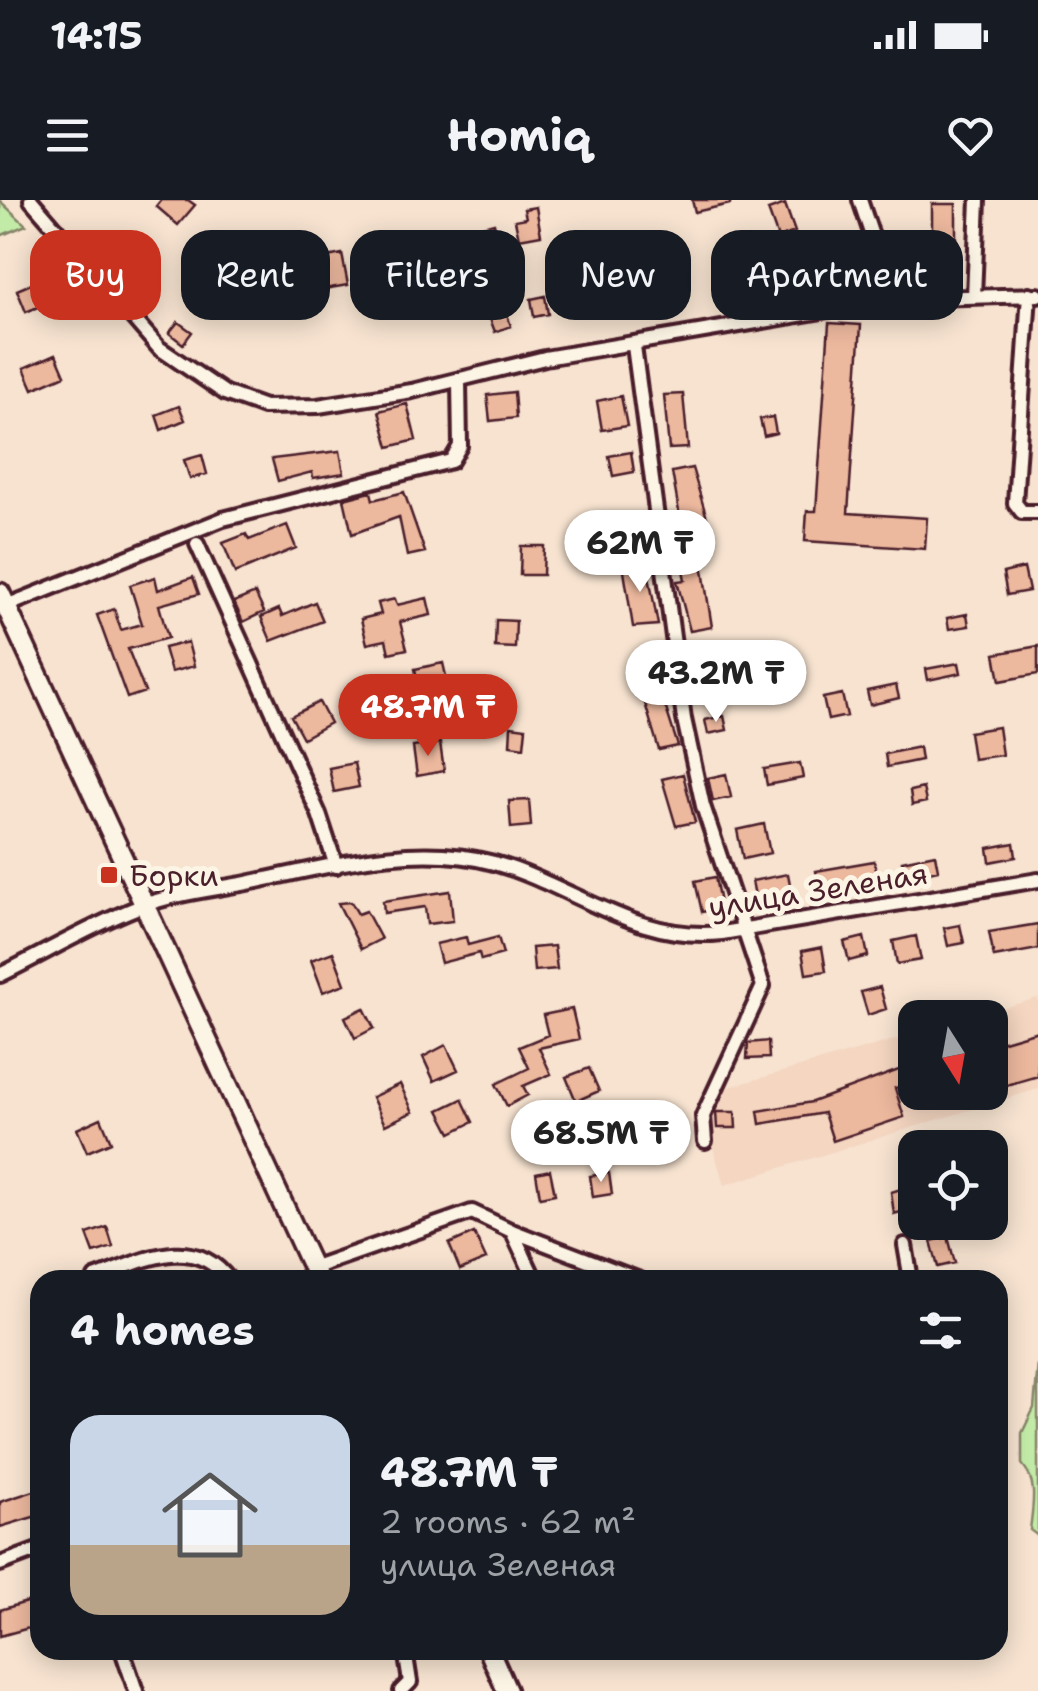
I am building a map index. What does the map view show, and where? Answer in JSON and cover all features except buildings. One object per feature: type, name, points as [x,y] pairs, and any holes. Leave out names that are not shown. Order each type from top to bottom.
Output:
[{"type":"main road","points":[[3,599],[313,1270]]},
{"type":"main road","points":[[494,1660],[508,1691]]},
{"type":"street","points":[[31,200],[159,348],[225,393],[264,407],[318,406],[459,382],[545,358],[634,346],[754,320]]},
{"type":"street","points":[[860,200],[870,230]]},
{"type":"street","points":[[974,296],[978,200]]},
{"type":"street","points":[[963,296],[1034,295],[1015,503],[1022,512],[1038,512]]},
{"type":"street","points":[[634,346],[684,719],[703,806],[763,986],[703,1116],[705,1141]]},
{"type":"street","points":[[3,599],[223,519],[451,460],[460,446],[459,382]]},
{"type":"street","points":[[197,544],[319,814],[336,866]]},
{"type":"street","name":"улица Зеленая","points":[[0,975],[144,905],[336,866],[422,854],[464,856],[514,869],[654,930],[704,935],[1038,880]]},
{"type":"street","points":[[325,1270],[464,1213],[485,1215],[512,1231],[614,1270]]},
{"type":"street","points":[[512,1231],[531,1270]]},
{"type":"street","points":[[905,1244],[909,1270]]},
{"type":"street","points":[[120,1270],[176,1252],[206,1258],[219,1270]]},
{"type":"street","points":[[0,1564],[30,1553]]},
{"type":"street","points":[[125,1660],[136,1691]]},
{"type":"street","points":[[401,1691],[410,1682],[407,1660]]},
{"type":"shaded area","points":[[1038,998],[1038,1089],[1008,1098],[1008,1007]]},
{"type":"shaded area","points":[[898,1039],[898,1110],[969,1110],[724,1185],[708,1129],[709,1115],[723,1089]]},
{"type":"green space","points":[[0,201],[26,225],[0,236]]},
{"type":"green space","points":[[1038,1363],[1038,1536],[1030,1530],[1033,1494],[1022,1464],[1022,1433],[1034,1408]]},
{"type":"place","name":"Борки","points":[[109,875]]}]
